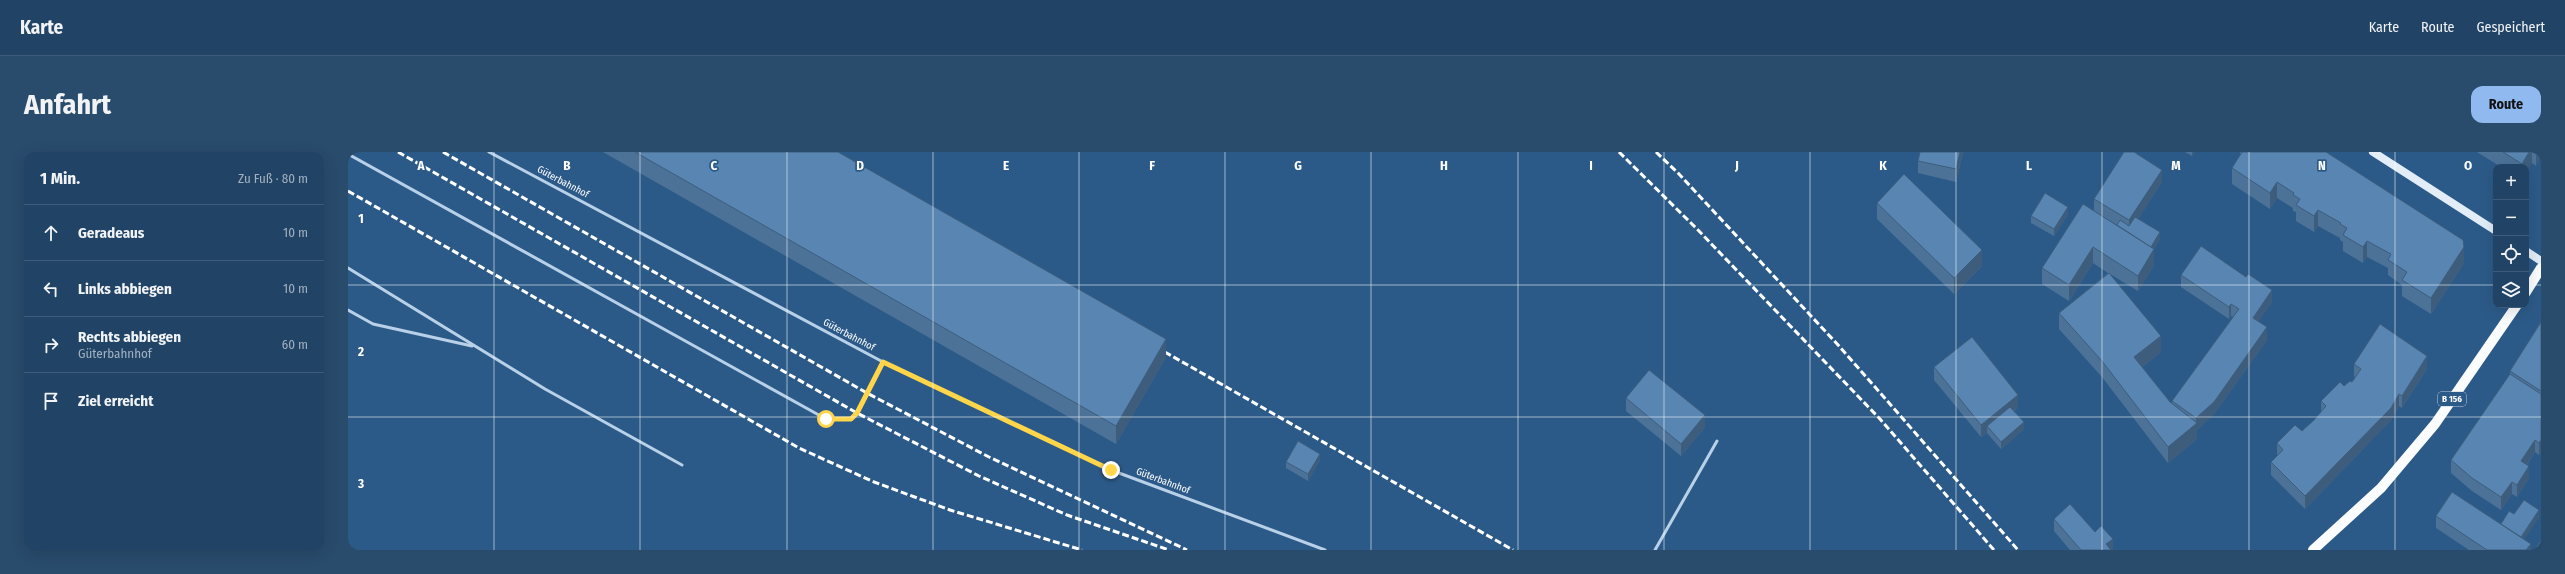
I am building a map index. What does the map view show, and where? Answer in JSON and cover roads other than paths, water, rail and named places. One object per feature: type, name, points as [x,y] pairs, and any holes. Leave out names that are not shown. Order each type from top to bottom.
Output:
[{"type":"main road","points":[[2529,287],[2541,268]]},
{"type":"main road","name":"B 156","points":[[2313,550],[2381,488],[2435,424],[2515,308]]},
{"type":"street","points":[[2373,152],[2493,229]]},
{"type":"street","points":[[2529,253],[2541,261]]},
{"type":"lane","name":"Güterbahnhof","points":[[489,152],[883,362],[1111,470],[1325,550]]},
{"type":"lane","points":[[348,154],[826,419],[851,419],[857,413],[883,362]]},
{"type":"lane","points":[[348,268],[545,390],[682,465]]},
{"type":"lane","points":[[348,310],[373,324],[476,347]]},
{"type":"lane","points":[[1654,550],[1717,441]]},
{"type":"railway","points":[[398,152],[857,413],[979,476],[1067,515],[1169,550]]},
{"type":"railway","points":[[443,152],[867,393],[989,457],[1187,550]]},
{"type":"railway","points":[[1619,152],[1697,229],[1880,419],[1994,550]]},
{"type":"railway","points":[[1656,152],[1678,173],[1839,346],[2018,550]]},
{"type":"railway","points":[[348,191],[799,448],[874,482],[950,510],[1082,550]]},
{"type":"railway","points":[[1156,347],[1513,550]]}]
